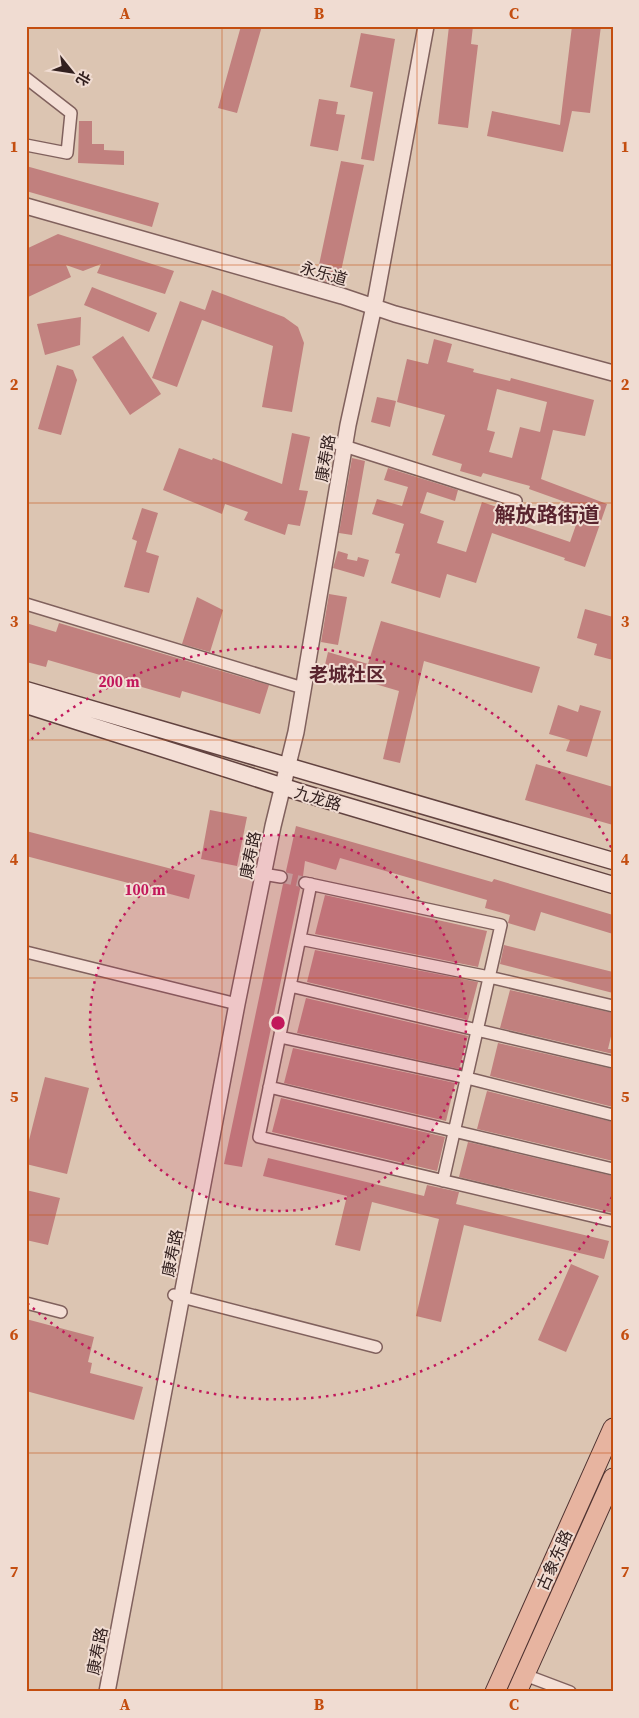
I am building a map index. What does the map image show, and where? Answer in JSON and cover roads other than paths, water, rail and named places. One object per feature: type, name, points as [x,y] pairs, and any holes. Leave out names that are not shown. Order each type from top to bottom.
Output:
[{"type":"main road","name":"九龙路","points":[[26,690],[613,861]]},
{"type":"main road","name":"九龙路","points":[[26,704],[279,786],[613,885]]},
{"type":"main road","name":"古象东路","points":[[496,1692],[613,1428]]},
{"type":"main road","name":"古象东路","points":[[521,1683],[613,1478]]},
{"type":"street","name":"康寿路","points":[[370,310],[419,26]]},
{"type":"street","name":"康寿路","points":[[100,1692],[234,1003],[300,687],[341,446],[426,26]]},
{"type":"street","points":[[26,78],[71,113],[67,153],[26,145]]},
{"type":"street","name":"永乐道","points":[[26,206],[370,310],[613,372]]},
{"type":"street","name":"永乐道","points":[[26,214],[613,380]]},
{"type":"street","points":[[341,446],[516,501]]},
{"type":"street","points":[[26,604],[300,687]]},
{"type":"street","points":[[260,874],[281,877]]},
{"type":"street","points":[[443,1181],[501,925],[307,883],[300,939],[259,1137],[443,1181],[613,1221]]},
{"type":"street","points":[[300,939],[489,977],[613,1006]]},
{"type":"street","points":[[26,952],[234,1003]]},
{"type":"street","points":[[290,986],[613,1062]]},
{"type":"street","points":[[280,1037],[467,1078],[613,1116]]},
{"type":"street","points":[[269,1088],[613,1169]]},
{"type":"street","name":"康寿路","points":[[107,1692],[178,1296]]},
{"type":"street","points":[[178,1296],[376,1347]]},
{"type":"street","points":[[26,1303],[61,1312]]},
{"type":"street","points":[[521,1683],[570,1692]]},
{"type":"tunnel","points":[[281,877],[304,882]]},
{"type":"district","name":"解放路街道","points":[[547,514]]},
{"type":"district","name":"老城社区","points":[[347,674]]}]
